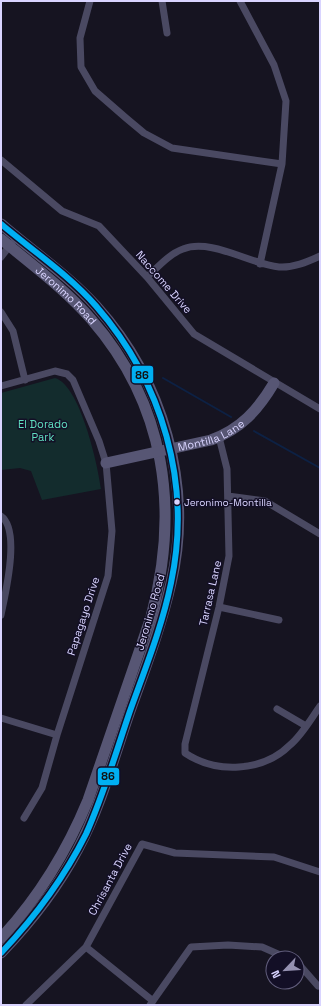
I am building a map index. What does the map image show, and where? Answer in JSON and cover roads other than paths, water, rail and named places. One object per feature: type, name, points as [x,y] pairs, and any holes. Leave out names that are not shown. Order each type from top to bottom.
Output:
[{"type":"main road","name":"Jeronimo Road","points":[[1,224],[84,294],[121,337],[136,361],[152,392],[171,449],[176,483],[178,523],[172,582],[165,609],[98,804],[79,848],[49,896],[28,924],[1,953]]},
{"type":"main road","name":"Jeronimo Road","points":[[1,938],[18,919],[52,872],[79,823],[151,617],[159,587],[166,531],[165,497],[159,451],[149,418],[137,390],[119,356],[106,337],[68,295],[5,243]]},
{"type":"main road","name":"Montilla Lane","points":[[106,463],[219,437],[235,429],[252,415],[274,383]]},
{"type":"street","points":[[90,1],[80,38],[81,67],[95,91],[126,118],[144,133],[172,148],[282,164]]},
{"type":"street","points":[[162,1],[166,33]]},
{"type":"street","points":[[240,1],[274,65],[286,102],[282,164],[260,264]]},
{"type":"street","name":"Naccome Drive","points":[[1,160],[62,211],[99,226],[147,277],[194,334],[320,409]]},
{"type":"street","points":[[1,257],[5,243],[17,237]]},
{"type":"street","points":[[147,277],[173,254],[183,248],[194,246],[211,248],[260,264],[289,266],[320,256]]},
{"type":"street","points":[[1,312],[13,331],[25,380],[1,386]]},
{"type":"street","name":"Papagayo Drive","points":[[24,818],[42,788],[57,734],[108,576],[112,531],[106,463],[100,441],[84,401],[73,380],[64,372],[55,371],[25,380]]},
{"type":"street","name":"Tarrasa Lane","points":[[219,437],[226,459],[229,556],[219,607],[184,744],[185,752],[192,757],[219,766],[238,767],[254,765],[272,759],[290,745],[306,726]]},
{"type":"street","points":[[228,496],[265,501],[320,534]]},
{"type":"street","points":[[1,615],[11,570],[9,529],[3,517]]},
{"type":"street","points":[[219,607],[279,620]]},
{"type":"street","points":[[277,709],[306,726],[320,706]]},
{"type":"street","points":[[1,718],[57,734]]},
{"type":"street","name":"Chrisanta Drive","points":[[26,1005],[86,947],[142,844],[175,853],[274,857],[320,872]]},
{"type":"street","points":[[86,947],[152,1003],[191,947],[228,945],[262,947],[269,950]]},
{"type":"street","points":[[305,971],[318,986]]},
{"type":"waterway","points":[[163,378],[231,417]]},
{"type":"waterway","points":[[254,431],[320,468]]},
{"type":"place","name":"Jeronimo-Montilla","points":[[177,502]]},
{"type":"park label","name":"El Dorado Park","points":[[43,430]]}]
